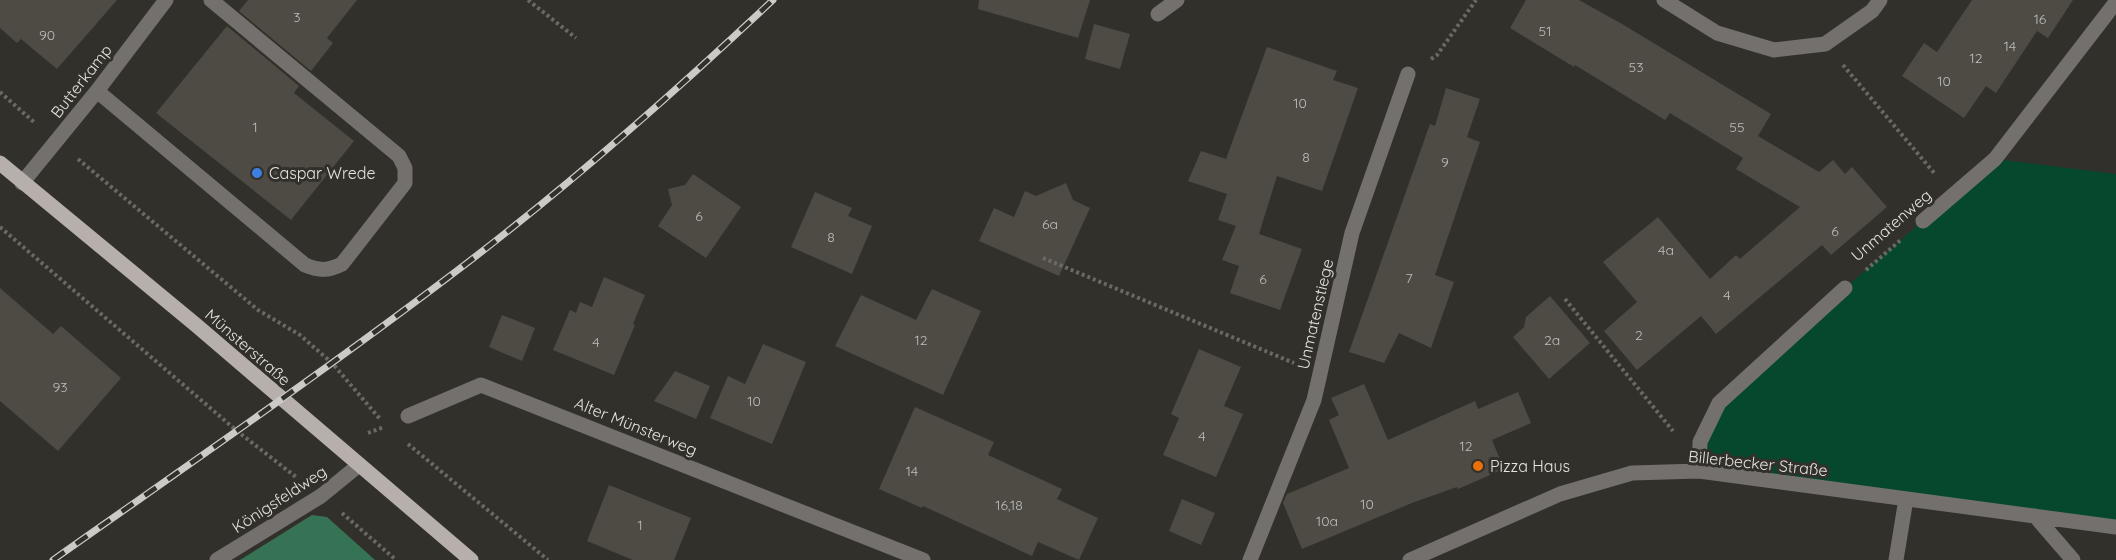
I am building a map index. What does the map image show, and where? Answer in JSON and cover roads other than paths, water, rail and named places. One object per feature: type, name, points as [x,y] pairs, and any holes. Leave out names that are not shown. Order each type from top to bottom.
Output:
[{"type":"main road","name":"Münsterstraße","points":[[0,163],[196,325],[471,560]]},
{"type":"street","name":"Butterkamp","points":[[22,183],[97,91],[166,0]]},
{"type":"street","points":[[97,91],[305,265],[315,269],[329,270],[342,264],[405,183],[405,168],[399,156],[211,0]]},
{"type":"street","points":[[1158,14],[1177,0]]},
{"type":"street","points":[[1664,0],[1717,33],[1774,50],[1825,44],[1872,11],[1880,0]]},
{"type":"street","name":"Unmatenweg","points":[[1923,221],[1995,159],[2116,2]]},
{"type":"street","name":"Unmatenstiege","points":[[1250,560],[1314,400],[1352,234],[1408,74]]},
{"type":"street","points":[[1699,471],[1700,442],[1719,403],[1845,288]]},
{"type":"street","name":"Alter Münsterweg","points":[[408,416],[481,385],[923,560]]},
{"type":"street","name":"Königsfeldweg","points":[[218,560],[321,496],[359,465]]},
{"type":"street","name":"Billerbecker Straße","points":[[1410,560],[1560,494],[1632,473],[1699,471],[2116,527]]},
{"type":"street","points":[[1896,560],[1906,499]]},
{"type":"street","points":[[2035,516],[2073,560]]},
{"type":"railway","points":[[53,560],[313,376],[467,263],[623,135],[773,0]]},
{"type":"place","name":"Caspar Wrede","points":[[257,173]]},
{"type":"place","name":"Pizza Haus","points":[[1478,466]]}]
